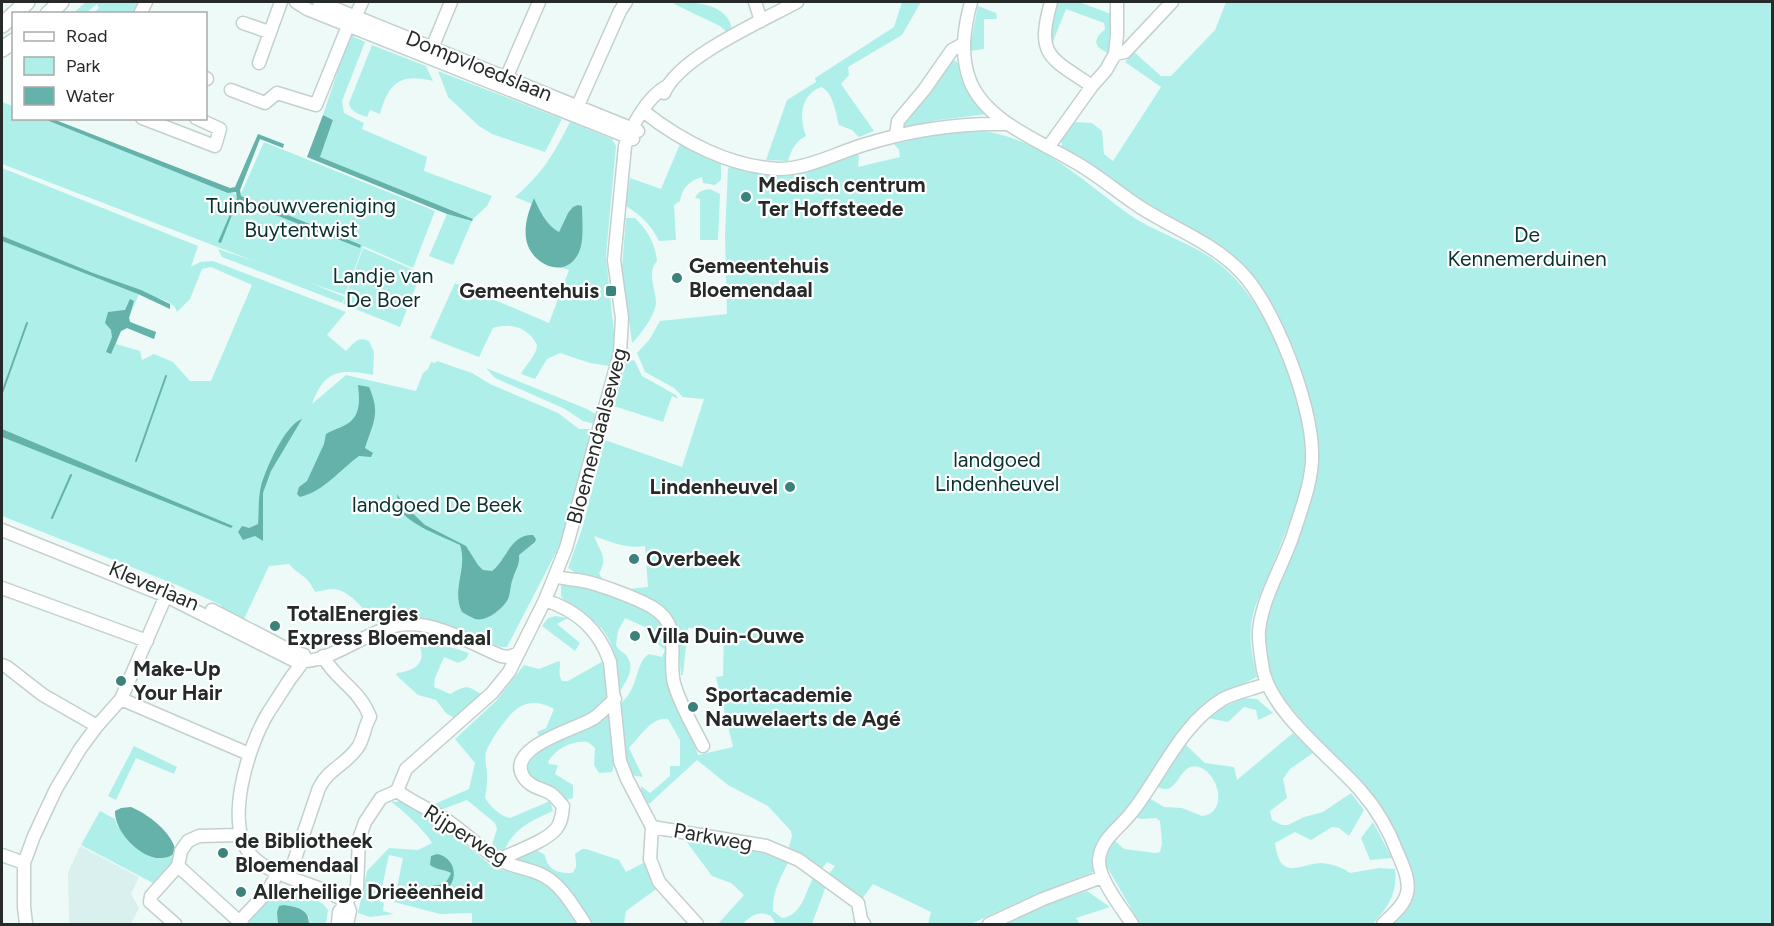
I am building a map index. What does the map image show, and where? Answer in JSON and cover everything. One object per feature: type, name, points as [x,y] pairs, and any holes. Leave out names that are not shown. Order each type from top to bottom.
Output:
[{"type":"street","points":[[258,63],[281,2]]},
{"type":"street","name":"Dompvloedslaan","points":[[296,2],[307,9],[430,53],[633,134]]},
{"type":"street","name":"Dompvloedslaan","points":[[319,2],[351,23]]},
{"type":"street","points":[[231,90],[265,103],[277,93],[316,105],[362,2]]},
{"type":"street","points":[[430,53],[451,2]]},
{"type":"street","points":[[504,83],[539,2]]},
{"type":"street","points":[[575,111],[626,2]]},
{"type":"street","points":[[755,2],[761,21]]},
{"type":"street","name":"Bloemendaalseweg","points":[[341,913],[357,887],[359,839],[365,822],[381,798],[397,791],[406,769],[492,693],[509,672],[545,600],[572,534],[620,353],[622,318],[614,260],[625,158],[633,134],[659,90],[667,86],[686,66],[797,2]]},
{"type":"street","points":[[971,2],[963,44],[965,64],[978,94],[1006,124],[1091,171],[1139,206],[1204,242],[1233,264],[1254,290],[1285,347],[1304,404],[1312,452],[1310,475],[1294,533],[1268,596],[1258,638],[1266,684],[1284,711],[1360,790],[1379,814],[1392,836],[1405,872],[1408,892],[1402,903],[1383,924]]},
{"type":"street","points":[[1051,2],[1043,34],[1047,50],[1067,69],[1092,86]]},
{"type":"street","points":[[1049,146],[1106,70],[1114,54],[1117,35],[1117,2]]},
{"type":"street","points":[[1114,54],[1125,52],[1172,2]]},
{"type":"street","points":[[243,23],[269,32]]},
{"type":"street","points":[[896,135],[898,122],[952,50],[963,44]]},
{"type":"street","points":[[646,112],[686,140],[727,158],[759,167],[782,169],[804,165],[896,135],[934,127],[1006,124]]},
{"type":"street","points":[[147,120],[214,146],[220,129],[200,120]]},
{"type":"street","name":"Kleverlaan","points":[[2,523],[168,593],[300,658]]},
{"type":"street","name":"Kleverlaan","points":[[2,530],[168,593]]},
{"type":"street","points":[[557,572],[567,580],[578,580],[645,604],[667,621],[671,628],[674,680],[680,701],[703,746]]},
{"type":"street","points":[[2,588],[147,641]]},
{"type":"street","points":[[26,924],[24,863],[54,792],[80,749],[122,699],[168,593]]},
{"type":"street","name":"Parkweg","points":[[545,600],[581,618],[600,638],[610,662],[615,699],[616,739],[620,760],[627,779],[652,827],[766,846],[799,860],[858,903],[862,923]]},
{"type":"street","points":[[341,913],[328,893],[254,859],[245,848],[240,835],[239,813],[249,754],[267,714],[292,676],[300,658],[314,661],[381,630],[407,624],[436,629],[501,656],[517,654]]},
{"type":"street","points":[[178,866],[239,924],[284,874],[325,776],[350,757],[359,746],[365,725],[370,717],[357,694],[328,666],[323,656]]},
{"type":"street","points":[[2,665],[43,695],[97,726]]},
{"type":"street","points":[[1132,924],[1102,877],[1099,862],[1101,850],[1109,836],[1132,813],[1190,726],[1224,699],[1266,684]]},
{"type":"street","points":[[122,699],[249,754]]},
{"type":"street","points":[[498,860],[543,838],[556,829],[562,819],[563,806],[551,794],[530,784],[523,776],[520,767],[525,755],[541,743],[594,718],[615,699]]},
{"type":"street","name":"Rijperweg","points":[[397,791],[410,801],[445,819],[498,860],[541,874],[557,885],[585,924]]},
{"type":"street","points":[[652,827],[650,859],[659,882],[697,924]]},
{"type":"street","points":[[175,924],[150,902],[151,896],[178,866],[181,851],[188,841],[199,836],[240,835]]},
{"type":"street","points":[[2,855],[24,863]]},
{"type":"street","points":[[989,924],[1043,899],[1102,877]]},
{"type":"street","name":"Bloemendaalseweg","points":[[341,913],[350,911],[347,924]]},
{"type":"shaded area","points":[[80,846],[139,877],[131,894],[139,908],[131,924],[69,924],[68,873]]},
{"type":"green space","points":[[86,2],[144,2],[133,12],[94,12],[99,8],[97,4],[87,12],[74,12]]},
{"type":"green space","points":[[676,2],[702,4],[718,10],[730,21],[732,30],[728,33],[720,26],[674,4]]},
{"type":"green space","points":[[902,2],[921,2],[902,35],[848,67],[849,75],[841,84],[874,131],[859,137],[852,130],[839,125],[831,98],[821,87],[805,101],[802,122],[806,136],[794,146],[788,161],[766,160],[787,100],[816,82],[815,78],[894,27]]},
{"type":"green space","points":[[1058,2],[1079,2],[1114,15],[1112,51],[1107,53],[1098,47],[1096,42],[1105,29],[1104,23],[1066,9],[1052,44],[1051,24]]},
{"type":"green space","name":"De Kennemerduinen","points":[[1226,2],[1772,2],[1772,924],[1387,924],[1412,878],[1401,845],[1386,817],[1286,702],[1277,689],[1266,663],[1264,622],[1303,526],[1313,489],[1317,444],[1308,393],[1294,349],[1246,268],[1233,256],[1199,232],[1164,216],[1062,146],[1061,139],[1075,122],[1092,123],[1102,131],[1104,154],[1113,161],[1161,87],[1125,62],[1134,52],[1161,76],[1171,76],[1215,30]]},
{"type":"green space","points":[[978,6],[996,13],[997,17],[996,19],[984,19],[984,49],[969,51]]},
{"type":"green space","points":[[350,35],[365,42],[342,101],[344,113],[364,123],[362,129],[427,157],[424,171],[492,196],[487,206],[473,219],[320,157],[333,120],[323,115]]},
{"type":"green space","points":[[372,45],[426,66],[433,81],[412,78],[397,83],[387,95],[380,114],[370,110],[367,117],[353,111],[349,103]]},
{"type":"green space","points":[[953,60],[957,62],[975,98],[988,114],[938,120],[893,130],[926,99]]},
{"type":"green space","points":[[438,71],[562,119],[545,152],[492,134],[479,126],[448,97]]},
{"type":"green space","name":"Tuinbouwvereniging Buytentwist","points":[[2,102],[12,106],[12,120],[47,120],[240,196],[264,142],[435,211],[413,268],[363,246],[345,295],[308,282],[345,297],[342,303],[222,257],[218,249],[254,261],[2,164]]},
{"type":"green space","points":[[570,122],[612,139],[616,146],[606,256],[615,343],[610,366],[590,363],[560,353],[547,359],[535,379],[521,374],[537,349],[537,345],[529,334],[519,328],[500,326],[493,328],[479,357],[430,338],[455,283],[549,323],[569,270],[560,267],[575,256],[581,242],[582,206],[568,213],[559,232],[547,222],[534,199],[532,204],[515,197],[547,163]]},
{"type":"green space","name":"landgoed Lindenheuvel","points":[[977,130],[1021,141],[1059,162],[1141,222],[1197,249],[1218,263],[1238,282],[1257,307],[1287,366],[1297,398],[1303,430],[1305,461],[1299,500],[1255,607],[1251,626],[1251,642],[1257,677],[1201,708],[1181,730],[1140,792],[1111,825],[1093,852],[1093,872],[971,924],[928,924],[931,912],[873,884],[862,899],[828,875],[835,866],[827,862],[821,870],[792,850],[789,847],[791,831],[768,806],[728,785],[697,760],[649,804],[641,793],[641,786],[650,793],[670,776],[670,766],[680,766],[680,740],[668,719],[651,724],[629,748],[643,777],[630,775],[624,763],[620,704],[631,690],[644,658],[649,654],[662,657],[665,650],[658,644],[656,632],[625,618],[618,631],[616,645],[629,660],[630,669],[628,678],[620,691],[614,654],[607,636],[595,622],[571,606],[561,596],[561,586],[586,584],[636,605],[657,619],[665,630],[673,677],[698,755],[733,747],[716,677],[723,676],[724,631],[688,628],[683,675],[681,675],[678,643],[671,621],[568,568],[582,529],[605,440],[682,467],[704,399],[683,397],[674,388],[645,372],[637,353],[649,340],[660,321],[727,314],[725,235],[730,166],[757,172],[855,152],[859,156],[858,167],[900,157],[899,150],[894,144],[933,135]],"holes":[[[594,536],[625,546],[645,546],[648,587],[629,589],[603,581],[599,573],[603,558]]]},
{"type":"green space","points":[[680,144],[721,163],[721,180],[715,185],[703,183],[702,177],[687,186],[682,192],[680,201],[674,205],[676,240],[659,241],[646,221],[626,206],[630,178],[661,189]]},
{"type":"green space","name":"landgoed De Beek","points":[[2,168],[198,246],[191,267],[200,262],[213,261],[346,312],[327,335],[346,351],[359,340],[369,341],[374,352],[373,375],[351,372],[335,374],[322,384],[312,404],[346,375],[416,391],[423,373],[431,362],[437,361],[472,373],[490,384],[558,413],[579,429],[593,429],[563,539],[507,647],[501,647],[418,617],[374,623],[351,597],[334,589],[315,592],[306,578],[289,564],[269,566],[244,619],[238,616],[229,637],[221,605],[177,585],[2,516]],"holes":[[[211,267],[252,285],[211,381],[190,381],[173,362],[154,354],[142,360],[140,351],[116,344],[121,331],[127,328],[154,339],[156,332],[130,322],[129,318],[139,294],[167,301],[175,307],[177,312],[190,299],[202,269]]]},
{"type":"green space","points":[[710,189],[720,194],[718,240],[700,240],[700,199],[695,198],[701,191]]},
{"type":"green space","points":[[447,214],[472,221],[453,265],[429,256]]},
{"type":"green space","points":[[626,218],[635,218],[644,228],[653,243],[657,261],[652,271],[656,297],[655,307],[647,324],[632,343],[622,267]]},
{"type":"green space","name":"Landje van De Boer","points":[[363,248],[421,273],[400,327],[343,304]]},
{"type":"green space","points":[[635,361],[642,376],[676,395],[678,399],[672,396],[663,422],[614,406],[626,362]]},
{"type":"green space","points":[[486,368],[587,409],[597,415],[595,424],[583,421],[565,409],[495,378]]},
{"type":"green space","points":[[556,616],[568,618],[557,624],[580,643],[575,651],[542,626],[548,618]]},
{"type":"green space","points":[[411,634],[469,653],[466,659],[458,663],[444,657],[435,678],[434,687],[450,694],[466,687],[482,695],[456,719],[446,713],[436,700],[418,695],[396,675],[418,665],[421,660],[420,648]]},
{"type":"green space","points":[[605,660],[608,693],[603,704],[596,710],[540,738],[537,732],[546,728],[554,709],[534,703],[526,704],[513,712],[489,745],[486,752],[485,798],[492,807],[510,818],[550,801],[553,811],[521,828],[510,840],[501,858],[490,851],[497,829],[495,823],[467,800],[438,811],[430,806],[469,789],[475,763],[455,739],[496,701],[524,665],[539,669],[559,661],[561,679],[568,681]]},
{"type":"green space","points":[[1244,698],[1257,699],[1273,713],[1258,720],[1256,710],[1244,707],[1228,722],[1207,718],[1217,710]]},
{"type":"green space","points":[[609,708],[615,762],[612,772],[599,773],[594,765],[595,748],[588,742],[577,742],[565,746],[548,762],[558,765],[555,774],[573,785],[573,798],[560,802],[535,784],[528,772],[529,757]]},
{"type":"green space","points":[[1293,733],[1313,753],[1290,769],[1283,779],[1287,798],[1270,811],[1272,820],[1288,825],[1304,817],[1323,812],[1351,793],[1364,810],[1349,836],[1339,828],[1332,827],[1311,840],[1295,832],[1275,843],[1278,855],[1282,863],[1292,868],[1322,863],[1337,866],[1350,873],[1379,868],[1395,869],[1396,878],[1391,899],[1378,918],[1373,924],[1140,924],[1106,865],[1106,856],[1114,840],[1124,849],[1160,852],[1162,843],[1160,821],[1156,818],[1141,819],[1133,816],[1149,798],[1164,807],[1182,808],[1202,816],[1210,814],[1215,809],[1218,802],[1216,785],[1206,771],[1199,767],[1192,766],[1187,769],[1170,788],[1158,787],[1185,744],[1205,763],[1234,767],[1237,780]]},
{"type":"green space","points":[[134,746],[177,767],[174,774],[136,758],[116,800],[108,796]]},
{"type":"green space","points":[[403,801],[445,828],[493,867],[540,879],[553,889],[576,924],[472,924],[472,913],[440,914],[394,902],[403,858],[389,855],[379,901],[384,903],[383,911],[394,914],[370,917],[358,913],[367,871],[389,848],[418,850],[432,843],[413,821],[391,802]]},
{"type":"green space","points":[[100,811],[115,819],[122,830],[180,853],[160,885],[81,845]]},
{"type":"green space","points":[[1373,822],[1392,858],[1370,860],[1361,838]]},
{"type":"green space","points":[[683,837],[757,850],[788,863],[777,886],[773,905],[773,911],[782,918],[798,909],[813,878],[826,886],[812,924],[776,924],[771,916],[763,913],[752,916],[743,924],[718,924],[744,895],[731,883],[712,876]]},
{"type":"green space","points":[[535,849],[545,855],[548,864],[554,870],[567,873],[574,871],[575,854],[582,849],[619,860],[626,872],[647,861],[659,887],[626,911],[624,924],[589,924],[568,890],[512,863]]},
{"type":"green space","points":[[277,886],[305,894],[324,905],[328,910],[326,924],[309,924],[309,916],[277,922],[278,924],[248,924]]},
{"type":"green space","points":[[1087,891],[1110,907],[1076,918],[1080,924],[1000,924],[1045,905]]},
{"type":"water","points":[[323,115],[333,120],[320,157],[473,219],[472,221],[447,214],[307,157]]},
{"type":"water","points":[[46,120],[56,120],[230,188],[235,187],[258,134],[284,144],[283,148],[260,139],[240,190],[241,196],[361,245],[360,248],[240,201],[237,202],[221,243],[218,242],[237,198],[236,192],[228,193]]},
{"type":"water","points":[[534,198],[547,222],[559,232],[573,207],[582,206],[580,251],[571,263],[564,267],[549,266],[530,251],[526,226]]},
{"type":"water","points":[[2,236],[141,290],[170,304],[170,309],[138,294],[2,241]]},
{"type":"water","points":[[130,299],[134,301],[130,322],[156,332],[154,339],[127,328],[121,331],[111,354],[106,352],[112,337],[111,330],[105,323],[108,312],[125,310]]},
{"type":"water","points":[[358,385],[369,387],[375,404],[373,424],[365,448],[373,453],[371,457],[359,456],[324,485],[300,497],[297,494],[299,487],[307,481],[324,444],[326,434],[352,421],[358,411]]},
{"type":"water","points":[[302,419],[271,471],[263,493],[263,541],[255,536],[243,540],[238,532],[242,526],[249,528],[258,524],[261,486],[272,458],[289,429]]},
{"type":"water","points":[[2,429],[233,526],[231,528],[2,437]]},
{"type":"water","points":[[397,494],[404,505],[425,525],[466,546],[483,570],[492,571],[514,543],[525,536],[533,535],[535,542],[519,555],[507,601],[501,608],[484,619],[475,619],[462,612],[458,595],[462,562],[460,545],[410,520],[399,508]]},
{"type":"water","points":[[131,807],[145,814],[165,831],[176,852],[167,857],[157,858],[146,855],[128,840],[116,821],[115,811]]},
{"type":"water","points":[[437,854],[445,857],[451,863],[454,878],[446,890],[438,893],[428,892],[425,888],[443,884],[451,873],[430,865],[431,856]]},
{"type":"water","points":[[284,905],[305,912],[309,924],[278,924],[277,912],[279,906]]},
{"type":"waterway","points":[[2,393],[27,323]]},
{"type":"waterway","points":[[136,461],[166,376]]},
{"type":"waterway","points":[[52,518],[71,475]]},
{"type":"place","name":"Medisch centrum Ter Hoffsteede","points":[[746,197]]},
{"type":"place","name":"Gemeentehuis Bloemendaal","points":[[677,278]]},
{"type":"place","name":"Gemeentehuis","points":[[611,291]]},
{"type":"place","name":"Lindenheuvel","points":[[790,487]]},
{"type":"place","name":"Overbeek","points":[[634,559]]},
{"type":"place","name":"TotalEnergies Express Bloemendaal","points":[[275,626]]},
{"type":"place","name":"Villa Duin-Ouwe","points":[[635,636]]},
{"type":"place","name":"Make-Up Your Hair","points":[[121,681]]},
{"type":"place","name":"Sportacademie Nauwelaerts de Agé","points":[[693,707]]},
{"type":"place","name":"de Bibliotheek Bloemendaal","points":[[223,853]]},
{"type":"place","name":"Allerheilige Drieëenheid","points":[[241,892]]}]
